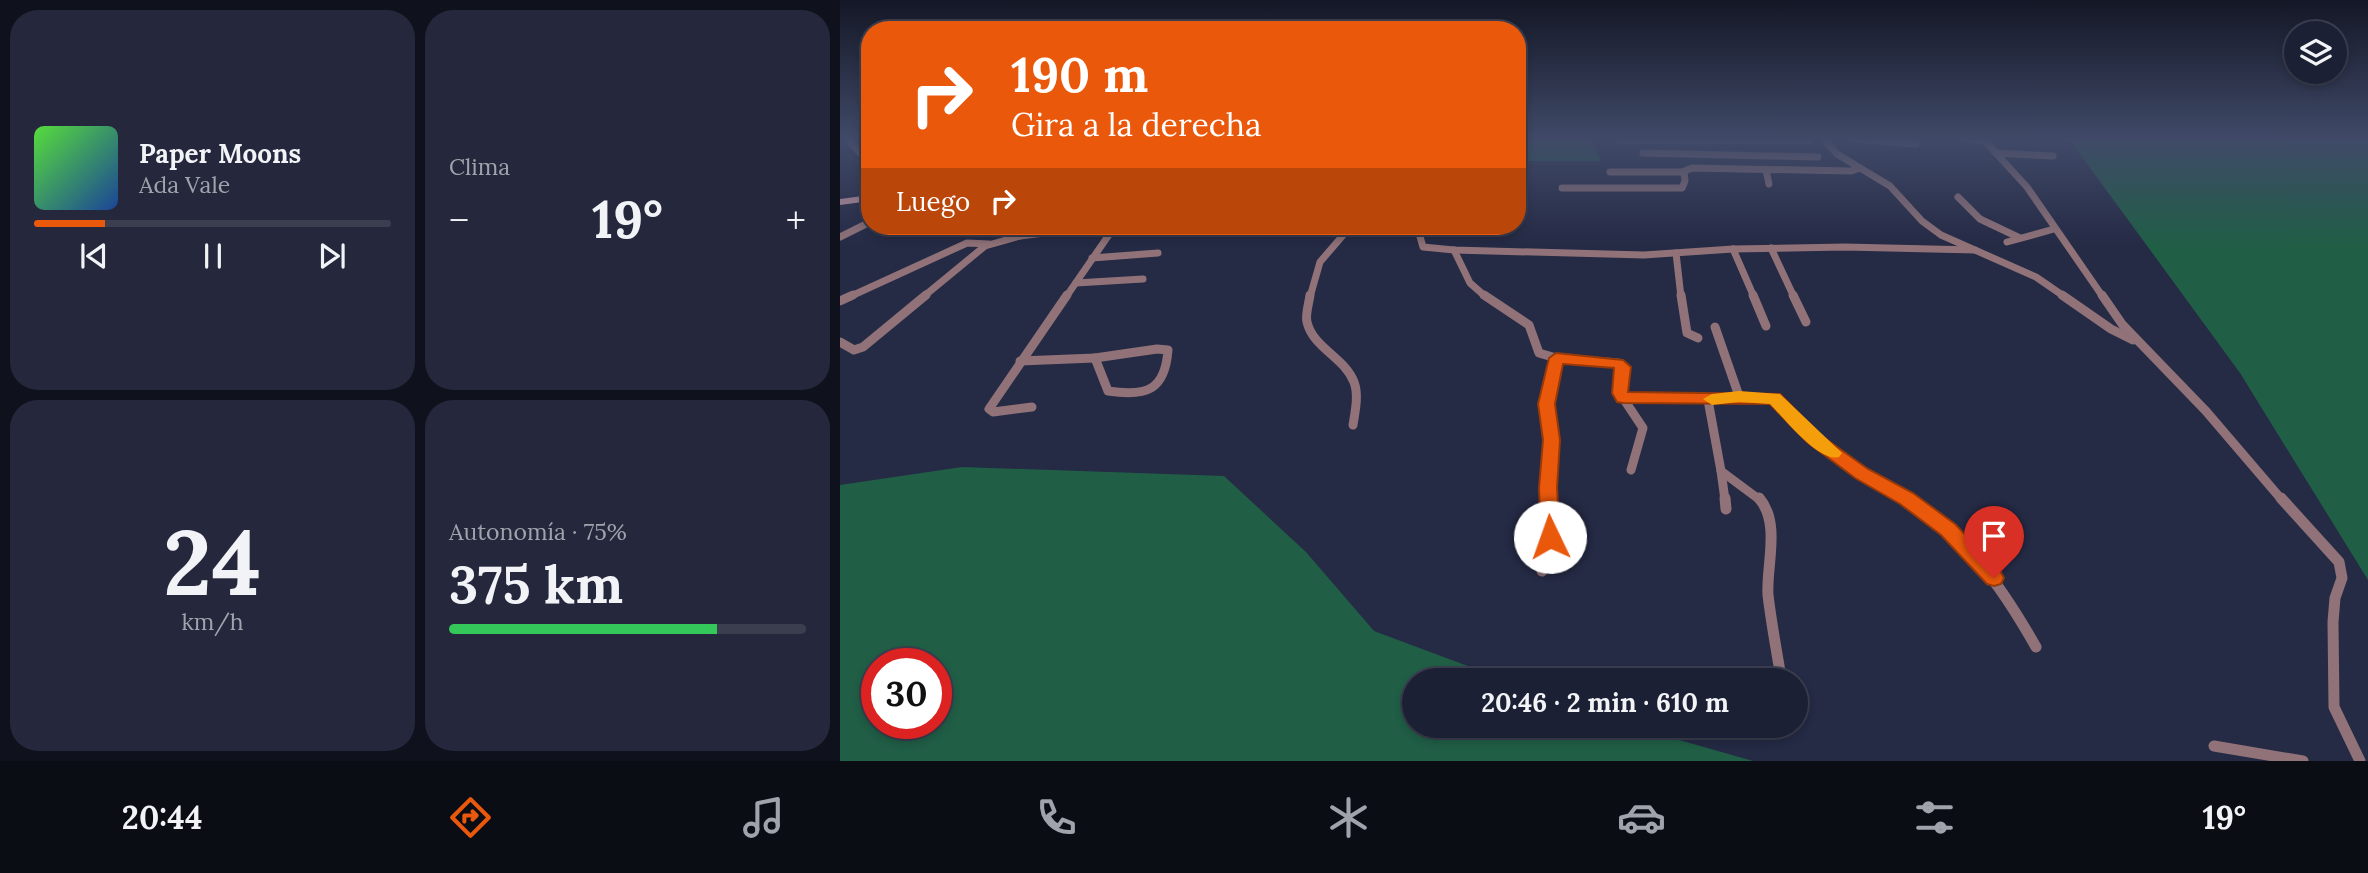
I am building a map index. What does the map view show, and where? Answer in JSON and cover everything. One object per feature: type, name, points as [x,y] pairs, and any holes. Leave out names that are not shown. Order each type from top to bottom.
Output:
[{"type":"street","points":[[1639,188],[1662,175]]},
{"type":"street","points":[[1562,188],[1682,188],[1684,175]]},
{"type":"street","points":[[1767,175],[1769,184]]},
{"type":"street","points":[[1871,175],[1890,186],[1922,221],[1941,235],[2036,277],[2111,328],[2141,344]]},
{"type":"street","points":[[2016,175],[2122,324],[2205,410],[2253,468],[2339,562],[2342,578],[2335,598],[2333,622],[2334,707],[2360,761]]},
{"type":"street","points":[[1958,197],[1980,219],[2020,238]]},
{"type":"street","points":[[840,202],[861,199]]},
{"type":"street","points":[[840,237],[861,226]]},
{"type":"street","points":[[2007,242],[2054,229]]},
{"type":"street","points":[[840,300],[967,243],[989,244],[1026,235]]},
{"type":"street","points":[[1032,407],[993,412],[989,409],[1109,235]]},
{"type":"street","points":[[1343,235],[1320,261],[1306,321],[1318,344],[1343,365],[1354,382],[1356,403],[1353,425]]},
{"type":"street","points":[[1420,235],[1423,247],[1454,250],[1644,255],[1771,248],[1975,250]]},
{"type":"street","points":[[840,342],[854,349],[863,347],[930,289],[989,244]]},
{"type":"street","points":[[1771,248],[1806,322]]},
{"type":"street","points":[[1733,249],[1766,326]]},
{"type":"street","points":[[1454,250],[1470,283],[1479,292],[1529,325],[1539,354],[1623,367],[1620,393],[1643,428],[1631,470]]},
{"type":"street","points":[[1092,258],[1158,253]]},
{"type":"street","points":[[1676,253],[1684,323],[1687,333],[1698,338]]},
{"type":"street","points":[[1076,283],[1143,279]]},
{"type":"street","points":[[1715,327],[1739,396]]},
{"type":"street","points":[[1020,361],[1095,358],[1157,349],[1168,350],[1163,380],[1157,387],[1147,390],[1108,391],[1095,358]]},
{"type":"street","points":[[1542,571],[1550,537],[1548,488],[1552,440],[1547,404],[1556,358]]},
{"type":"street","points":[[1623,398],[1774,398],[1813,438],[1862,474],[1906,499],[1948,529],[2005,591],[2036,647]]},
{"type":"street","points":[[1708,400],[1726,509]]},
{"type":"street","points":[[1721,471],[1764,504],[1771,537],[1768,593],[1779,668]]},
{"type":"street","points":[[2214,746],[2303,761]]},
{"type":"green space","points":[[2095,175],[2368,175],[2368,580],[2240,373]]},
{"type":"green space","points":[[962,467],[1224,476],[1306,552],[1374,631],[1473,668],[1402,668],[1402,738],[1672,738],[1753,761],[840,761],[840,485]]},
{"type":"slow traffic","points":[[1712,399],[1739,396],[1774,398],[1813,438],[1833,453]]},
{"type":"route","points":[[1550,537],[1548,488],[1552,440],[1547,404],[1556,358],[1618,363],[1623,367],[1620,393],[1623,398],[1774,398],[1813,438],[1862,474],[1906,499],[1948,529],[1994,578]]}]
